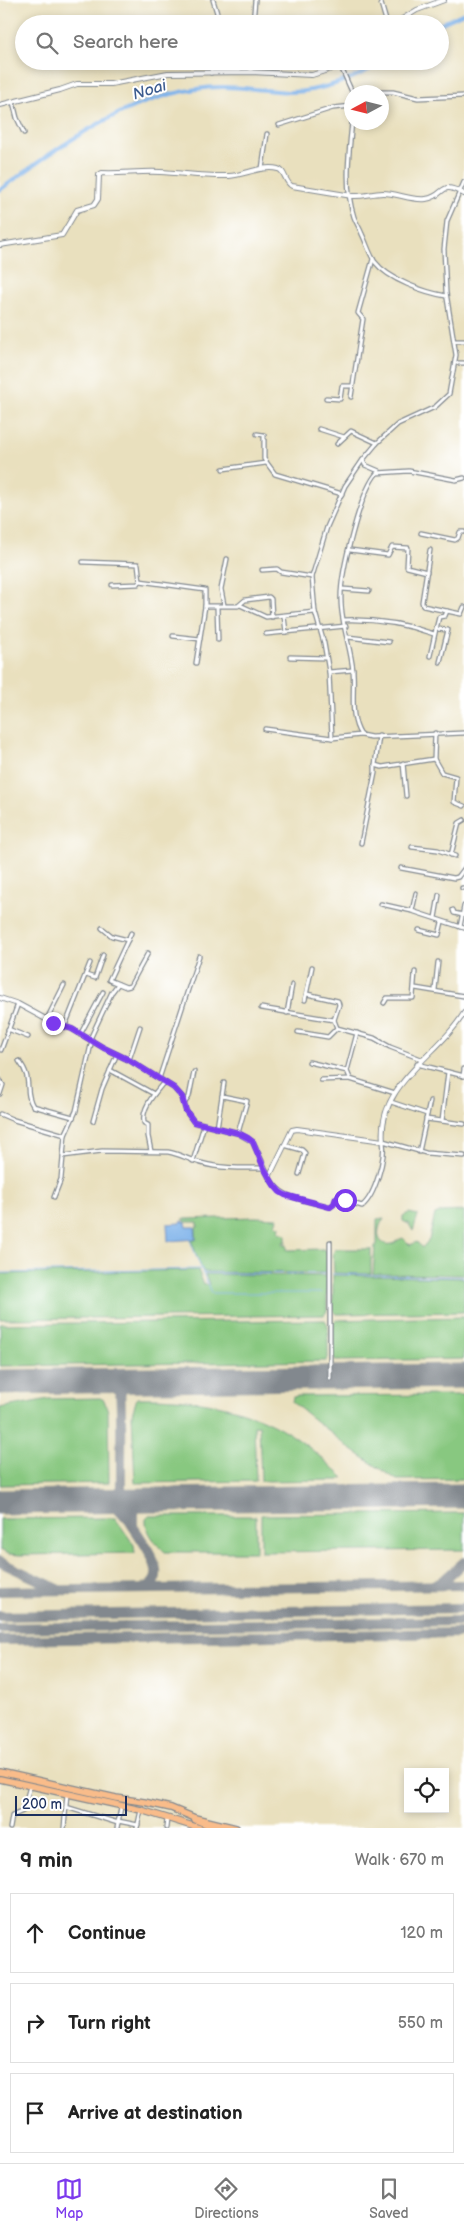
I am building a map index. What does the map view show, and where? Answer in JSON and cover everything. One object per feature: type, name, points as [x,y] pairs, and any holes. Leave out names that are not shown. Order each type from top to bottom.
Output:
[{"type":"highway","points":[[0,1772],[116,1798],[171,1808],[195,1818],[236,1828]]},
{"type":"highway","points":[[0,1779],[141,1810],[199,1828]]},
{"type":"main road","points":[[195,1818],[194,1820],[214,1828]]},
{"type":"street","points":[[213,0],[217,15]]},
{"type":"street","points":[[254,15],[255,0]]},
{"type":"street","points":[[380,0],[384,15]]},
{"type":"street","points":[[409,15],[444,0]]},
{"type":"street","points":[[210,74],[211,70]]},
{"type":"street","points":[[0,105],[77,84],[112,84],[168,73],[210,74],[251,72],[312,75],[326,70]]},
{"type":"street","points":[[342,70],[349,85]]},
{"type":"street","points":[[389,92],[414,98],[464,96]]},
{"type":"street","points":[[13,101],[17,118],[24,133]]},
{"type":"street","points":[[279,125],[333,108],[344,107]]},
{"type":"street","points":[[351,130],[348,171],[349,195],[354,218],[373,258],[390,274],[407,283],[430,293],[446,296]]},
{"type":"street","points":[[262,170],[267,134]]},
{"type":"street","points":[[0,245],[62,235],[77,210],[94,205],[98,199],[99,175],[102,173],[152,172],[228,176],[278,168],[292,186],[361,197],[385,193],[426,199],[448,187],[462,193]]},
{"type":"street","points":[[332,738],[329,672],[324,643],[315,612],[312,577],[327,527],[342,494],[363,460],[377,443],[398,424],[435,407],[449,394],[455,363],[454,341],[446,296],[444,249],[447,221],[462,193],[464,182]]},
{"type":"street","points":[[351,397],[363,319],[358,313],[373,258]]},
{"type":"street","points":[[454,341],[464,341]]},
{"type":"street","points":[[455,363],[464,363]]},
{"type":"street","points":[[326,398],[340,399],[342,386],[352,386]]},
{"type":"street","points":[[319,429],[344,437]]},
{"type":"street","points":[[337,444],[351,431],[377,443]]},
{"type":"street","points":[[257,434],[264,435],[266,464],[275,474],[342,494]]},
{"type":"street","points":[[363,460],[365,465],[382,472],[409,471],[456,480],[464,478]]},
{"type":"street","points":[[223,469],[266,464]]},
{"type":"street","points":[[361,735],[357,729],[354,711],[353,670],[341,598],[352,532],[364,495],[373,477],[382,472]]},
{"type":"street","points":[[421,533],[455,540],[460,532],[464,532]]},
{"type":"street","points":[[350,550],[388,555],[393,546],[408,548],[407,567],[427,572]]},
{"type":"street","points":[[430,550],[422,604],[461,614],[464,607]]},
{"type":"street","points":[[224,605],[221,589],[227,559]]},
{"type":"street","points":[[83,562],[137,564],[140,581]]},
{"type":"street","points":[[262,570],[277,570],[312,577]]},
{"type":"street","points":[[112,585],[134,586],[140,581],[203,588],[206,592],[205,606],[196,663]]},
{"type":"street","points":[[342,590],[370,591]]},
{"type":"street","points":[[240,605],[245,600],[270,597],[272,617]]},
{"type":"street","points":[[205,606],[240,605],[261,615],[272,617],[315,612]]},
{"type":"street","points":[[217,606],[218,640]]},
{"type":"street","points":[[430,656],[439,617],[445,616],[447,611]]},
{"type":"street","points":[[284,616],[286,632]]},
{"type":"street","points":[[344,620],[396,624],[434,634]]},
{"type":"street","points":[[266,634],[346,626]]},
{"type":"street","points":[[436,629],[449,631],[440,662]]},
{"type":"street","points":[[173,636],[200,639]]},
{"type":"street","points":[[348,637],[389,642]]},
{"type":"street","points":[[290,657],[326,658]]},
{"type":"street","points":[[329,672],[353,670]]},
{"type":"street","points":[[265,729],[332,738],[361,735],[464,733]]},
{"type":"street","points":[[435,733],[434,759],[439,771],[456,777],[454,802],[464,806]]},
{"type":"street","points":[[361,843],[375,773],[379,736]]},
{"type":"street","points":[[375,766],[434,759]]},
{"type":"street","points":[[403,763],[406,796]]},
{"type":"street","points":[[412,847],[438,850],[453,856],[459,823],[464,820]]},
{"type":"street","points":[[401,868],[454,878],[458,877],[464,868]]},
{"type":"street","points":[[412,912],[416,893]]},
{"type":"street","points":[[435,918],[439,895]]},
{"type":"street","points":[[381,904],[462,927],[464,906]]},
{"type":"street","points":[[453,910],[454,913],[463,915]]},
{"type":"street","points":[[419,930],[439,935],[442,922]]},
{"type":"street","points":[[102,928],[112,936],[128,940]]},
{"type":"street","points":[[131,933],[109,980],[130,986],[148,953]]},
{"type":"street","points":[[86,975],[95,978],[103,955]]},
{"type":"street","points":[[151,1152],[148,1125],[144,1123],[143,1119],[144,1110],[161,1080],[199,956]]},
{"type":"street","points":[[435,990],[438,962]]},
{"type":"street","points":[[65,1026],[90,963]]},
{"type":"street","points":[[305,1000],[312,967]]},
{"type":"street","points":[[384,1003],[387,998],[412,999],[415,988],[415,972]]},
{"type":"street","points":[[54,1197],[60,1185],[65,1135],[73,1117],[91,1040],[112,992],[118,984]]},
{"type":"street","points":[[47,1020],[64,985]]},
{"type":"street","points":[[287,1013],[292,985]]},
{"type":"street","points":[[415,988],[464,996]]},
{"type":"street","points":[[80,1035],[103,992]]},
{"type":"street","points":[[307,994],[338,1001],[339,1005],[334,1020],[337,1028]]},
{"type":"street","points":[[0,998],[18,1004],[47,1020],[65,1026],[117,1053],[174,1088],[182,1097],[190,1119],[204,1125],[238,1133],[253,1142],[264,1168],[276,1188],[285,1195],[330,1207],[334,1204],[336,1198],[362,1206],[366,1202],[375,1186],[384,1154],[383,1125],[395,1093],[421,1059],[456,1027],[464,1013]]},
{"type":"street","points":[[1,1050],[18,1004]]},
{"type":"street","points":[[261,1008],[334,1020]]},
{"type":"street","points":[[129,1060],[140,1027]]},
{"type":"street","points":[[298,1032],[328,1037],[337,1028]]},
{"type":"street","points":[[337,1028],[374,1038],[390,1047],[421,1059]]},
{"type":"street","points":[[8,1029],[28,1037]]},
{"type":"street","points":[[350,1079],[347,1071],[357,1033]]},
{"type":"street","points":[[93,1121],[96,1106],[117,1053]]},
{"type":"street","points":[[19,1061],[28,1074],[29,1099],[33,1106],[73,1117]]},
{"type":"street","points":[[309,1062],[347,1071]]},
{"type":"street","points":[[417,1064],[463,1076],[464,1069]]},
{"type":"street","points":[[110,1070],[154,1094]]},
{"type":"street","points":[[184,1105],[188,1097],[194,1072]]},
{"type":"street","points":[[442,1121],[448,1072]]},
{"type":"street","points":[[321,1080],[350,1079],[395,1093]]},
{"type":"street","points":[[0,1080],[2,1082],[0,1091]]},
{"type":"street","points":[[217,1128],[224,1083]]},
{"type":"street","points":[[222,1096],[248,1101],[238,1133]]},
{"type":"street","points":[[418,1152],[430,1101]]},
{"type":"street","points":[[391,1102],[428,1114]]},
{"type":"street","points":[[0,1114],[65,1135]]},
{"type":"street","points":[[426,1118],[464,1124]]},
{"type":"street","points":[[193,1161],[204,1125]]},
{"type":"street","points":[[269,1176],[289,1132],[297,1129],[383,1141],[418,1152],[464,1156]]},
{"type":"street","points":[[284,1145],[302,1150],[305,1153],[299,1174]]},
{"type":"street","points":[[64,1156],[102,1151],[178,1153],[193,1161],[216,1166],[264,1168]]},
{"type":"street","points":[[330,1242],[330,1378]]},
{"type":"street","points":[[10,1828],[12,1816],[23,1811],[30,1786]]},
{"type":"street","points":[[64,1828],[67,1794]]},
{"type":"street","points":[[117,1828],[121,1806]]},
{"type":"street","points":[[66,1807],[137,1827],[141,1810]]},
{"type":"street","points":[[166,1828],[167,1817]]},
{"type":"green space","points":[[464,1211],[464,1275],[373,1274],[375,1246],[377,1245],[377,1219],[384,1218],[379,1232],[380,1240],[383,1243],[393,1244],[403,1238],[410,1245],[417,1242],[422,1248],[429,1240],[435,1214]]},
{"type":"green space","points":[[409,1213],[418,1215],[413,1231],[409,1224],[403,1221],[403,1216]]},
{"type":"green space","points":[[278,1218],[276,1225],[280,1226],[279,1232],[286,1234],[286,1242],[283,1242],[283,1245],[287,1245],[287,1250],[323,1249],[327,1252],[327,1273],[204,1272],[191,1240],[196,1240],[198,1222],[186,1222],[183,1219]]},
{"type":"green space","points":[[336,1249],[371,1249],[371,1274],[334,1273],[333,1253]]},
{"type":"green space","points":[[198,1270],[204,1285],[209,1284],[205,1274],[327,1276],[327,1311],[324,1315],[0,1319],[0,1274]]},
{"type":"green space","points":[[333,1275],[464,1278],[464,1312],[337,1314],[333,1311]]},
{"type":"green space","points":[[464,1317],[464,1359],[334,1360],[333,1324],[336,1320]]},
{"type":"green space","points":[[325,1320],[328,1325],[328,1358],[326,1361],[0,1366],[0,1324]]},
{"type":"green space","points":[[464,1395],[464,1479],[397,1480],[352,1450],[292,1402],[293,1397],[298,1396]]},
{"type":"green space","points":[[100,1398],[104,1400],[108,1411],[109,1482],[0,1485],[0,1408],[49,1399]]},
{"type":"green space","points":[[137,1398],[179,1399],[200,1402],[221,1406],[262,1419],[281,1428],[299,1440],[343,1477],[340,1480],[261,1481],[259,1425],[254,1426],[256,1481],[135,1483],[132,1414]]},
{"type":"green space","points":[[464,1513],[464,1550],[261,1552],[261,1515]]},
{"type":"green space","points":[[149,1516],[256,1516],[256,1552],[165,1552],[149,1533],[146,1519]]},
{"type":"green space","points":[[115,1518],[134,1545],[135,1553],[20,1555],[9,1554],[0,1550],[0,1519]]},
{"type":"water","points":[[182,1221],[186,1223],[187,1227],[195,1227],[196,1239],[168,1241],[167,1224],[180,1223]]},
{"type":"waterway","name":"Noai","points":[[449,20],[464,13]]},
{"type":"waterway","name":"Noai","points":[[0,190],[45,157],[92,127],[143,103],[169,95],[208,88],[231,87],[299,92],[350,79],[368,70]]},
{"type":"waterway","points":[[190,1240],[211,1293],[322,1293]]},
{"type":"waterway","points":[[0,1273],[201,1269]]},
{"type":"waterway","points":[[202,1273],[328,1274]]},
{"type":"waterway","points":[[332,1274],[464,1277]]},
{"type":"taxiway","points":[[440,1376],[464,1377]]},
{"type":"taxiway","points":[[120,1395],[124,1385],[132,1380]]},
{"type":"taxiway","points":[[111,1381],[116,1382],[120,1389],[123,1508],[150,1552],[155,1564],[156,1574],[153,1582],[144,1588]]},
{"type":"taxiway","points":[[133,1526],[133,1512],[137,1504],[155,1500]]},
{"type":"taxiway","points":[[104,1501],[113,1503],[124,1516]]},
{"type":"taxiway","points":[[0,1562],[56,1588]]},
{"type":"taxiway","points":[[435,1584],[445,1579],[464,1562]]},
{"type":"taxiway","points":[[0,1591],[464,1585]]},
{"type":"taxiway","points":[[0,1616],[464,1608]]},
{"type":"taxiway","points":[[0,1628],[464,1621]]},
{"type":"taxiway","points":[[0,1640],[464,1633]]},
{"type":"runway","points":[[0,1382],[464,1376]]},
{"type":"runway","points":[[0,1502],[464,1496]]},
{"type":"route","points":[[53,1023],[72,1029],[109,1051],[117,1053],[174,1088],[182,1097],[186,1111],[194,1122],[238,1133],[248,1138],[253,1142],[264,1168],[280,1192],[293,1198],[330,1207],[334,1204],[336,1198],[345,1200]]}]
